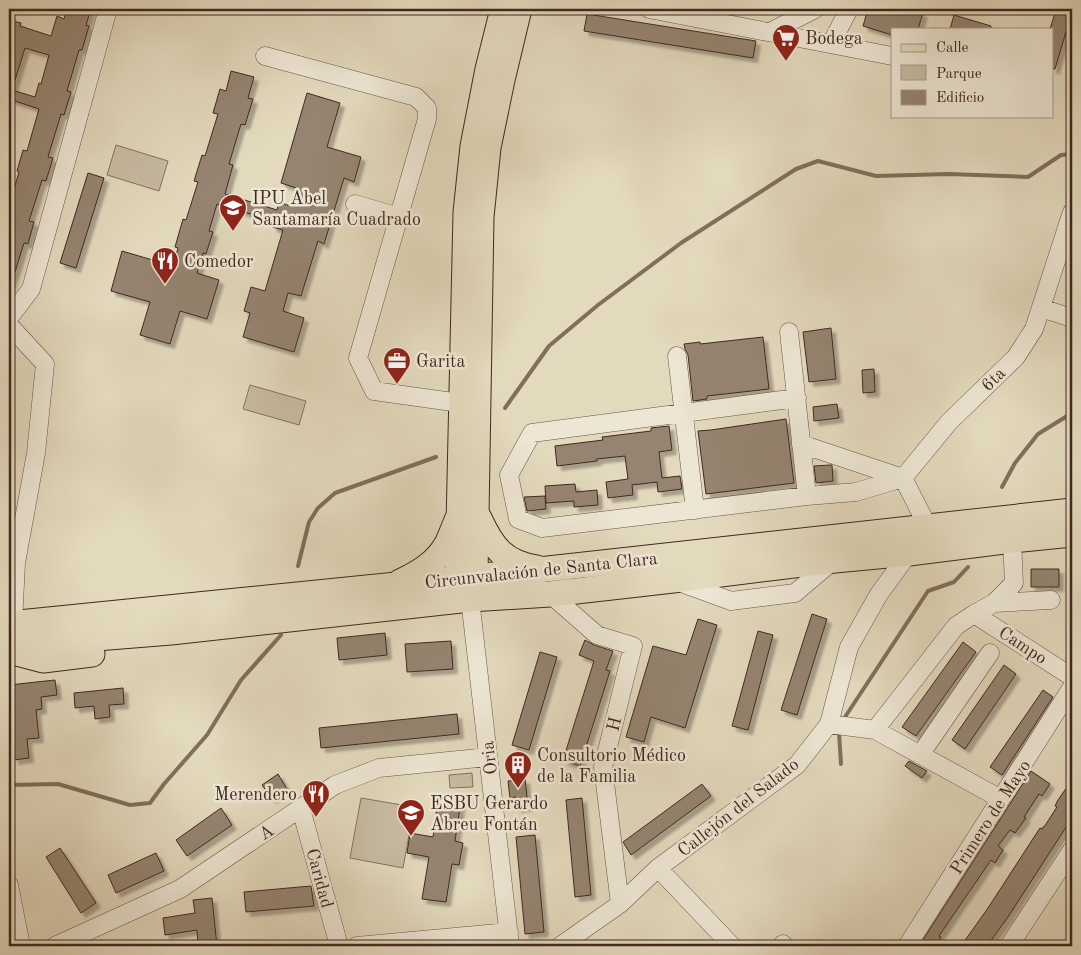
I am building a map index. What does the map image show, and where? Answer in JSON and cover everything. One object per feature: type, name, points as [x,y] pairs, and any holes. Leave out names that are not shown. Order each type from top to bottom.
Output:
[{"type":"highway","name":"Circunvalación de Santa Clara","points":[[10,630],[171,632],[468,585],[547,569],[1072,511]]},
{"type":"highway","points":[[392,586],[417,574],[436,559],[468,519],[509,560],[526,566],[547,569]]},
{"type":"highway","name":"Circunvalación de Santa Clara","points":[[10,630],[392,586],[468,585],[550,594],[1072,534]]},
{"type":"highway","points":[[9,651],[43,660],[123,651],[171,632]]},
{"type":"main road","points":[[468,585],[470,403],[464,212],[471,146],[486,69],[501,9]]},
{"type":"main road","points":[[470,403],[490,148],[521,9]]},
{"type":"street","points":[[9,318],[31,289],[108,9]]},
{"type":"street","points":[[649,9],[891,56]]},
{"type":"street","points":[[770,32],[815,9]]},
{"type":"street","points":[[831,44],[849,9]]},
{"type":"street","points":[[265,56],[416,97],[427,108],[427,119],[358,358],[374,391],[470,403]]},
{"type":"street","points":[[354,204],[399,216]]},
{"type":"street","name":"6ta","points":[[903,478],[949,422],[1016,357],[1034,329],[1072,212]]},
{"type":"street","points":[[1041,308],[1072,318]]},
{"type":"street","points":[[9,325],[45,364],[36,453],[16,563],[10,630]]},
{"type":"street","points":[[790,332],[807,496]]},
{"type":"street","points":[[677,356],[695,510]]},
{"type":"street","points":[[797,398],[532,433],[509,475],[518,519],[542,528],[807,496],[856,492],[903,478]]},
{"type":"street","points":[[801,444],[903,478],[928,527]]},
{"type":"street","points":[[875,730],[956,626],[994,603],[1014,582],[1012,540]]},
{"type":"street","name":"Callejón del Salado","points":[[560,946],[620,904],[658,868],[797,765],[830,724],[849,647],[879,594],[909,553]]},
{"type":"street","name":"Oria","points":[[468,585],[509,939]]},
{"type":"street","name":"H","points":[[550,594],[597,635],[633,646],[603,767],[620,904]]},
{"type":"street","points":[[994,603],[1050,600]]},
{"type":"street","name":"Campo","points":[[974,614],[1072,677]]},
{"type":"street","points":[[920,755],[990,653]]},
{"type":"street","name":"Primero de Mayo","points":[[907,946],[1072,687]]},
{"type":"street","points":[[830,724],[875,730],[1001,799]]},
{"type":"street","name":"A","points":[[55,946],[180,889],[335,785],[379,768],[488,757]]},
{"type":"street","name":"Caridad","points":[[301,809],[339,946]]},
{"type":"street","points":[[1009,946],[1072,850]]},
{"type":"street","points":[[658,868],[732,946]]},
{"type":"street","points":[[9,885],[16,940]]},
{"type":"street","points":[[357,946],[509,939]]},
{"type":"green space","points":[[116,145],[168,161],[159,191],[107,175]]},
{"type":"green space","points":[[250,385],[306,401],[299,425],[243,409]]},
{"type":"green space","points":[[472,773],[473,787],[450,788],[449,775]]},
{"type":"green space","points":[[361,798],[414,807],[403,868],[350,858]]},
{"type":"building","points":[[67,9],[91,9],[86,25],[89,26],[82,50],[79,50],[67,91],[71,92],[64,115],[61,114],[48,157],[53,158],[46,181],[42,180],[29,221],[34,222],[28,244],[24,243],[11,285],[9,284],[9,206],[23,150],[27,151],[39,109],[9,99],[9,20],[21,23],[20,26],[51,36],[57,16],[64,19]],"holes":[[[25,48],[49,55],[41,84],[39,83],[35,97],[12,90]]]},
{"type":"building","points":[[868,9],[886,9],[896,12],[897,9],[910,9],[923,13],[918,28],[891,28],[891,35],[863,26]]},
{"type":"building","points":[[1056,10],[1071,15],[1055,69],[1054,28],[1050,28]]},
{"type":"building","points":[[587,14],[756,41],[753,58],[584,31]]},
{"type":"building","points":[[954,15],[991,26],[991,28],[950,28]]},
{"type":"building","points":[[231,71],[254,77],[248,98],[253,99],[245,125],[241,124],[229,164],[233,165],[225,194],[277,210],[279,202],[290,206],[296,188],[281,183],[307,93],[340,103],[327,147],[361,157],[354,182],[344,178],[324,244],[318,241],[301,296],[288,293],[283,311],[304,318],[294,352],[243,337],[250,313],[244,311],[251,287],[265,291],[283,230],[272,227],[274,221],[217,204],[209,231],[213,232],[206,254],[203,253],[197,273],[219,280],[207,319],[180,311],[170,344],[140,335],[150,302],[111,291],[122,251],[173,266],[178,248],[175,247],[183,219],[186,220],[198,182],[194,181],[202,155],[205,156],[218,114],[213,113],[220,89],[226,91]]},
{"type":"building","points":[[88,173],[104,178],[76,268],[60,263]]},
{"type":"building","points":[[831,328],[836,379],[809,382],[803,332]]},
{"type":"building","points":[[763,337],[769,389],[707,396],[707,399],[693,401],[688,355],[684,344]]},
{"type":"building","points":[[874,369],[875,392],[863,393],[862,370]]},
{"type":"building","points":[[837,404],[839,418],[814,421],[813,407]]},
{"type":"building","points":[[786,419],[794,483],[706,494],[698,431]]},
{"type":"building","points":[[669,426],[672,450],[659,452],[662,478],[680,476],[682,489],[658,492],[657,482],[632,485],[633,495],[608,498],[606,482],[628,479],[625,456],[557,466],[555,446],[603,440],[602,437],[651,431],[651,428]]},
{"type":"building","points":[[832,465],[833,481],[816,483],[814,466]]},
{"type":"building","points":[[575,484],[576,492],[597,490],[598,505],[574,507],[574,501],[546,503],[545,486]]},
{"type":"building","points":[[545,496],[546,509],[527,511],[524,497]]},
{"type":"building","points":[[1031,569],[1059,569],[1059,587],[1031,587]]},
{"type":"building","points":[[812,614],[827,619],[797,715],[781,710]]},
{"type":"building","points":[[698,619],[717,625],[685,728],[651,717],[644,742],[626,737],[653,646],[686,655]]},
{"type":"building","points":[[758,631],[773,635],[748,730],[732,726]]},
{"type":"building","points":[[385,633],[387,655],[339,660],[337,638]]},
{"type":"building","points":[[585,640],[613,651],[606,670],[610,671],[580,766],[563,760],[594,661],[579,655]]},
{"type":"building","points":[[451,641],[453,669],[407,672],[405,644]]},
{"type":"building","points":[[963,642],[976,652],[916,736],[902,727]]},
{"type":"building","points":[[540,652],[557,657],[529,750],[512,745]]},
{"type":"building","points":[[1004,665],[1016,674],[965,749],[952,740]]},
{"type":"building","points":[[55,680],[57,695],[41,697],[42,709],[36,710],[39,738],[27,739],[29,758],[14,760],[9,717],[9,685]]},
{"type":"building","points":[[123,688],[124,704],[109,705],[110,717],[95,719],[94,706],[75,708],[74,693]]},
{"type":"building","points":[[1043,690],[1053,697],[1002,775],[990,767]]},
{"type":"building","points":[[457,714],[459,734],[321,748],[319,728]]},
{"type":"building","points":[[909,761],[927,771],[922,778],[905,766]]},
{"type":"building","points":[[1031,771],[1050,784],[1042,796],[1039,794],[1024,817],[1026,818],[1015,833],[1010,830],[998,846],[1003,850],[995,863],[991,860],[939,936],[941,937],[936,946],[919,946]]},
{"type":"building","points":[[278,774],[287,789],[272,799],[262,785]]},
{"type":"building","name":"Consultorio Médico de la Familia","points":[[525,779],[528,806],[517,808],[516,797],[510,798],[508,781]]},
{"type":"building","points":[[1072,780],[1072,818],[1008,917],[987,946],[961,946],[1040,828],[1044,827],[1057,807],[1055,806],[1058,800]]},
{"type":"building","points":[[702,784],[711,796],[631,855],[623,842]]},
{"type":"building","points":[[582,798],[591,895],[575,897],[566,800]]},
{"type":"building","points":[[450,800],[461,801],[455,841],[463,843],[459,865],[452,864],[446,902],[422,899],[429,857],[407,853],[410,833],[433,837],[437,806],[449,808]]},
{"type":"building","points":[[221,808],[232,825],[187,856],[176,840]]},
{"type":"building","points":[[535,835],[544,932],[525,934],[516,837]]},
{"type":"building","points":[[60,848],[96,903],[81,913],[46,857]]},
{"type":"building","points":[[156,853],[164,871],[116,893],[108,875]]},
{"type":"building","points":[[311,886],[314,906],[246,912],[244,892]]},
{"type":"building","points":[[212,898],[217,946],[198,946],[197,930],[165,935],[163,918],[195,913],[193,900]]},
{"type":"waterway","points":[[505,408],[549,346],[598,305],[681,243],[796,169],[818,161],[876,176],[949,174],[1028,177],[1061,155],[1072,154]]},
{"type":"waterway","points":[[1002,487],[1015,463],[1038,434],[1072,413]]},
{"type":"waterway","points":[[298,566],[309,522],[318,508],[335,493],[436,457]]},
{"type":"waterway","points":[[845,717],[928,591],[954,582],[968,567]]},
{"type":"waterway","points":[[9,785],[58,784],[130,805],[150,803],[207,735],[241,680],[281,635]]},
{"type":"waterway","points":[[839,733],[841,764]]},
{"type":"place","name":"Bodega","points":[[786,62]]},
{"type":"place","name":"IPU Abel Santamaría Cuadrado","points":[[233,232]]},
{"type":"place","name":"Comedor","points":[[165,285]]},
{"type":"place","name":"Garita","points":[[397,385]]},
{"type":"place","name":"Consultorio Médico de la Familia","points":[[518,789]]},
{"type":"place","name":"Merendero","points":[[316,818]]},
{"type":"place","name":"ESBU Gerardo Abreu Fontán","points":[[411,837]]}]
